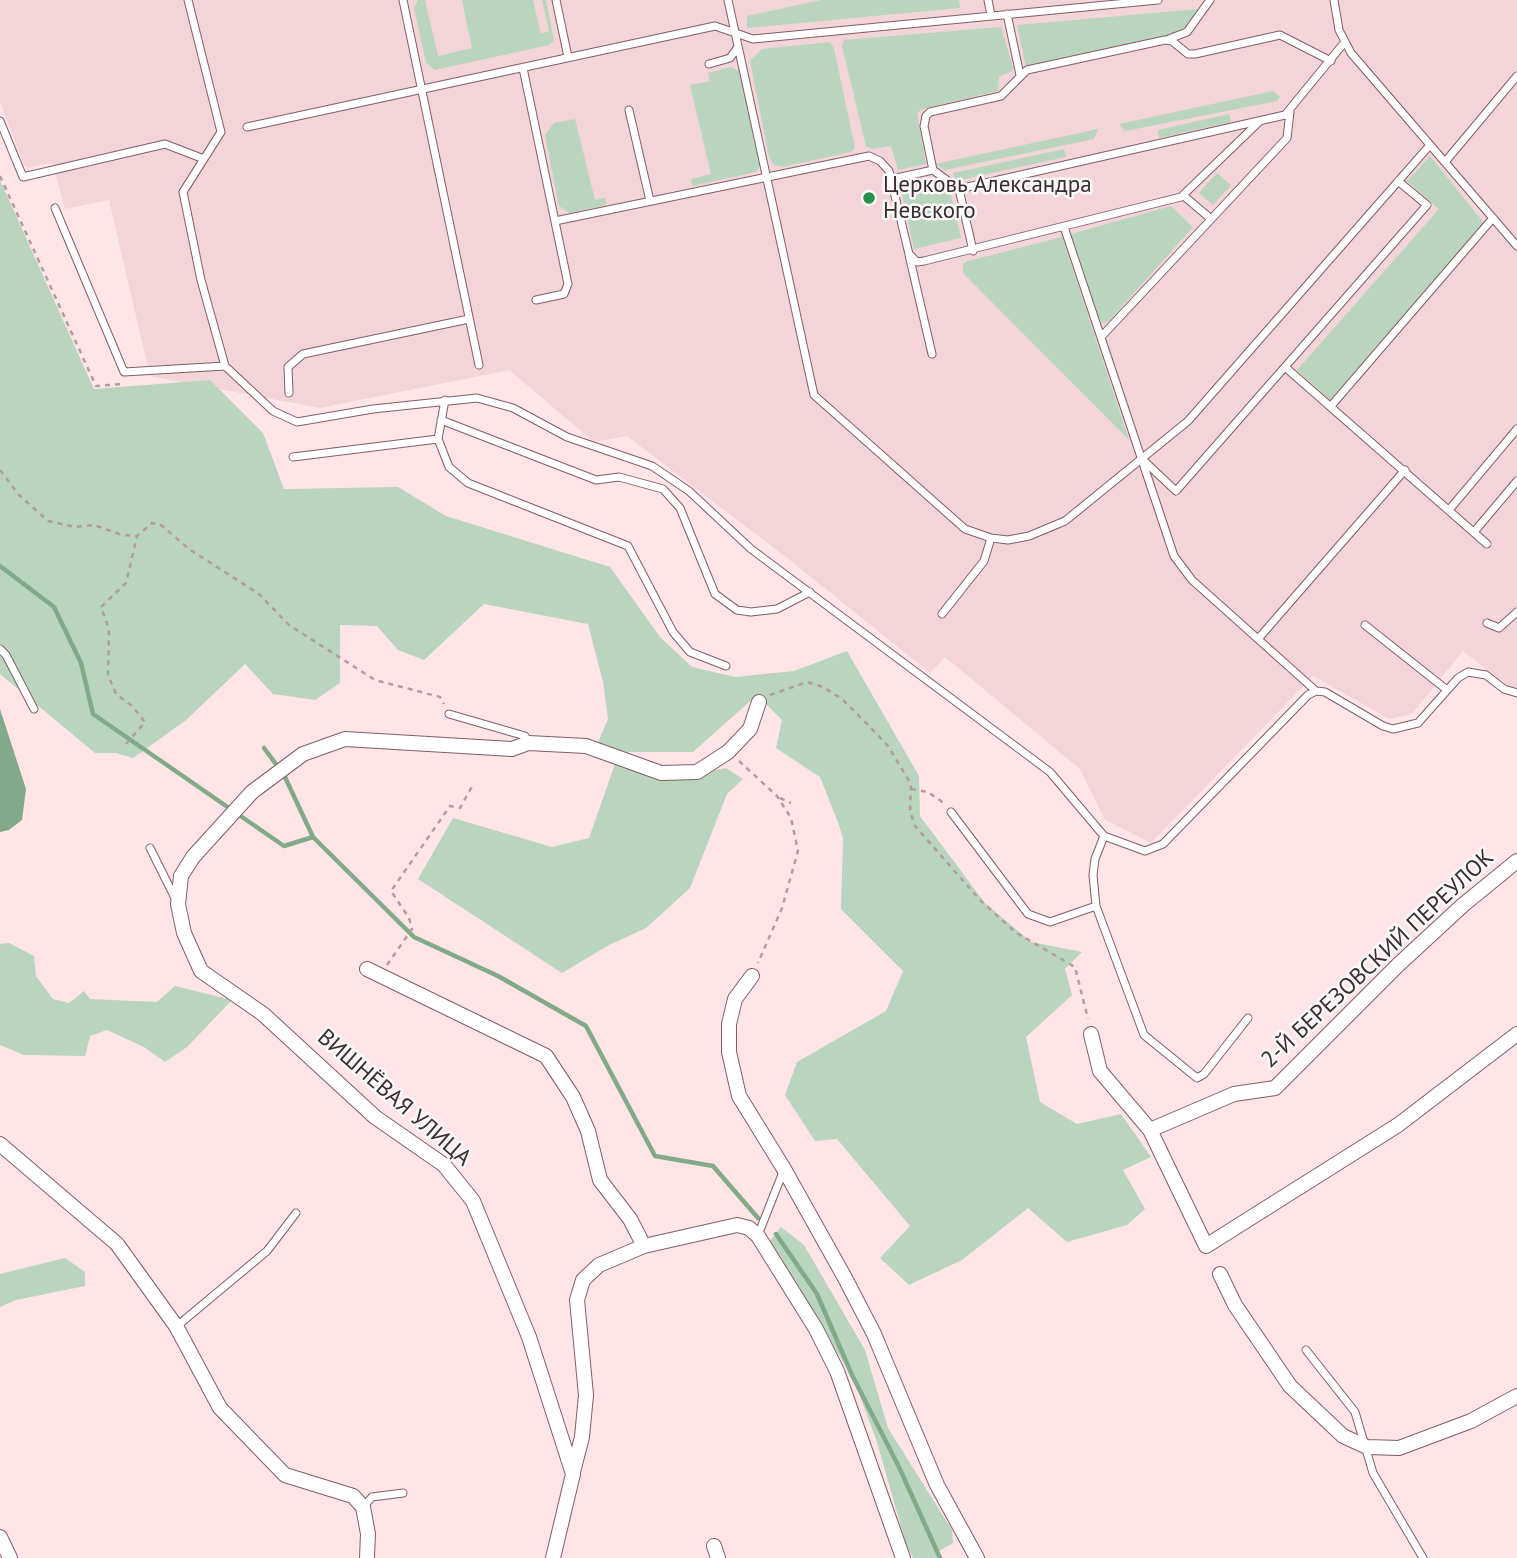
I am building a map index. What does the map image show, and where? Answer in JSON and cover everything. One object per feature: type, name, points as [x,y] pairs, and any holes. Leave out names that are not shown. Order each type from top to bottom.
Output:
[{"type":"street","points":[[528,743],[586,746],[661,774],[697,772],[728,752],[750,729],[759,702]]},
{"type":"street","name":"ВИШНЁВАЯ УЛИЦА","points":[[528,743],[512,749],[345,739],[303,754],[252,792],[194,857],[181,876],[178,904],[184,933],[201,971],[263,1014],[375,1117],[444,1165],[473,1200],[530,1337],[573,1474]]},
{"type":"street","name":"2-Й БЕРЕЗОВСКИЙ ПЕРЕУЛОК","points":[[1150,1130],[1234,1094],[1275,1088],[1407,956],[1462,905],[1517,862]]},
{"type":"street","points":[[373,972],[546,1056],[573,1097],[588,1131],[600,1180],[630,1219],[643,1246]]},
{"type":"street","points":[[752,976],[735,999],[729,1024],[729,1052],[739,1096],[784,1169],[874,1334],[937,1485],[977,1558]]},
{"type":"street","points":[[1091,1034],[1100,1071],[1150,1130],[1206,1246],[1398,1125],[1517,1034]]},
{"type":"street","points":[[0,1144],[117,1244],[176,1326],[220,1408],[285,1475],[337,1489],[353,1496],[363,1507],[368,1534],[367,1558]]},
{"type":"street","points":[[553,1558],[582,1437],[586,1395],[577,1300],[583,1280],[599,1265],[643,1246],[737,1225],[749,1228],[758,1236],[816,1329],[837,1371],[903,1558]]},
{"type":"street","points":[[1220,1274],[1235,1305],[1290,1386],[1343,1436],[1367,1447],[1399,1448],[1471,1421],[1517,1396]]},
{"type":"street","points":[[0,1537],[10,1558]]},
{"type":"lane","points":[[188,0],[221,132],[183,191],[201,280],[225,366],[273,411],[297,422],[445,400],[477,398],[513,408],[567,437],[652,466],[689,492],[751,549],[1050,772],[1104,836],[1145,851],[1163,844],[1308,695],[1316,691],[1325,692],[1382,726],[1393,729],[1418,723],[1458,678],[1477,671],[1517,693]]},
{"type":"lane","points":[[403,0],[479,365]]},
{"type":"lane","points":[[555,0],[568,57]]},
{"type":"lane","points":[[728,0],[814,395],[965,529],[991,538],[1009,540],[1029,536],[1065,522],[1188,421],[1430,145]]},
{"type":"lane","points":[[988,0],[991,15]]},
{"type":"lane","points":[[247,127],[715,26],[753,39],[1158,0]]},
{"type":"lane","points":[[973,251],[959,189],[933,170],[924,126],[926,116],[930,112],[1001,96],[1027,70],[1164,40],[1187,32],[1210,0]]},
{"type":"lane","points":[[1334,0],[1344,43],[1517,246]]},
{"type":"lane","points":[[1007,14],[1020,75]]},
{"type":"lane","points":[[1164,40],[1172,41],[1188,54],[1195,54],[1280,35],[1331,61]]},
{"type":"lane","points":[[1101,337],[1287,138],[1290,112],[1344,43]]},
{"type":"lane","points":[[709,64],[730,58],[738,47]]},
{"type":"lane","points":[[523,68],[568,284],[564,294],[536,300]]},
{"type":"lane","points":[[1445,162],[1517,76]]},
{"type":"lane","points":[[629,110],[650,201]]},
{"type":"lane","points":[[959,189],[1290,112]]},
{"type":"lane","points":[[0,121],[23,177],[165,144],[204,159]]},
{"type":"lane","points":[[909,254],[917,262],[973,251],[1184,195],[1260,121]]},
{"type":"lane","points":[[555,220],[869,156],[885,165],[892,179],[932,354]]},
{"type":"lane","points":[[892,179],[933,170]]},
{"type":"lane","points":[[1141,458],[1176,492],[1427,205],[1398,181]]},
{"type":"lane","points":[[1184,195],[1211,219]]},
{"type":"lane","points":[[55,208],[126,372],[225,366]]},
{"type":"lane","points":[[1331,406],[1493,218]]},
{"type":"lane","points":[[1064,228],[1181,569],[1316,691]]},
{"type":"lane","points":[[289,393],[288,367],[303,354],[470,319]]},
{"type":"lane","points":[[1285,367],[1487,544]]},
{"type":"lane","points":[[445,400],[438,439],[449,467],[468,483],[628,546],[673,632],[690,652],[726,666]]},
{"type":"lane","points":[[441,420],[596,480],[619,477],[663,489],[680,508],[715,594],[737,610],[751,612],[777,609],[810,592]]},
{"type":"lane","points":[[1449,510],[1517,429]]},
{"type":"lane","points":[[293,457],[438,439]]},
{"type":"lane","points":[[1258,639],[1405,470]]},
{"type":"lane","points":[[1474,532],[1517,481]]},
{"type":"lane","points":[[942,614],[984,561],[991,538]]},
{"type":"lane","points":[[1487,623],[1499,628],[1517,612]]},
{"type":"lane","points":[[1365,625],[1447,690]]},
{"type":"lane","points":[[0,649],[6,655],[34,709]]},
{"type":"lane","points":[[449,714],[525,736],[528,743]]},
{"type":"lane","points":[[951,812],[1028,914],[1050,922],[1096,906]]},
{"type":"lane","points":[[1104,836],[1095,859],[1093,875],[1096,906],[1144,1035],[1192,1076],[1204,1074],[1248,1018]]},
{"type":"lane","points":[[150,848],[178,904]]},
{"type":"lane","points":[[758,1236],[784,1169]]},
{"type":"lane","points":[[176,1326],[267,1251],[296,1213]]},
{"type":"lane","points":[[1306,1350],[1355,1412],[1373,1473],[1423,1558]]},
{"type":"lane","points":[[363,1507],[372,1497],[403,1493]]},
{"type":"path","points":[[0,176],[96,386],[123,384],[126,372]]},
{"type":"path","points":[[0,470],[19,495],[48,521],[75,527],[94,525],[122,535],[137,536]]},
{"type":"path","points":[[126,744],[145,722],[132,706],[116,694],[107,675],[109,629],[101,607],[125,583],[137,536],[152,523],[161,526],[189,549],[259,594],[289,625],[375,680],[440,697],[449,714]]},
{"type":"path","points":[[759,702],[807,682],[823,687],[842,699],[888,747],[911,789],[910,811],[915,826],[938,855],[1015,932],[1075,967],[1091,1034]]},
{"type":"path","points":[[728,752],[777,796],[791,803]]},
{"type":"path","points":[[373,972],[412,929],[409,918],[391,891],[450,806],[460,808],[474,783]]},
{"type":"path","points":[[911,789],[939,798],[951,812]]},
{"type":"path","points":[[752,976],[782,908],[798,851],[791,818],[777,796]]},
{"type":"shaded area","points":[[0,0],[1517,0],[1517,693],[1463,651],[1412,714],[1389,719],[1313,676],[1151,843],[1105,820],[1080,769],[945,657],[930,673],[791,561],[627,436],[594,442],[509,370],[320,408],[150,376],[109,200],[65,209],[53,165],[48,163],[29,168],[24,165],[0,102]]},
{"type":"shaded area","points":[[418,0],[425,0],[438,56],[472,48],[462,0],[533,0],[541,34],[549,31],[542,0],[546,0],[554,40],[549,45],[435,70],[426,63],[414,8]]},
{"type":"shaded area","points":[[821,0],[959,0],[960,8],[747,28],[747,16]]},
{"type":"shaded area","points":[[1199,9],[1180,33],[1026,67],[1017,25]]},
{"type":"shaded area","points":[[1001,27],[1013,67],[1012,71],[999,77],[998,91],[922,109],[917,113],[926,164],[898,170],[891,146],[872,149],[866,146],[842,46],[844,40]]},
{"type":"shaded area","points":[[830,42],[834,48],[855,148],[851,152],[783,167],[774,165],[769,157],[750,61],[762,49]]},
{"type":"shaded area","points":[[731,67],[740,72],[760,166],[756,172],[692,186],[691,179],[711,174],[690,85],[710,81],[708,73]]},
{"type":"shaded area","points":[[1273,91],[1280,97],[1277,101],[1125,131],[1119,124]]},
{"type":"shaded area","points":[[1229,114],[1231,122],[1159,138],[1158,130]]},
{"type":"shaded area","points":[[575,119],[595,200],[605,198],[606,205],[570,213],[559,206],[545,135],[554,123]]},
{"type":"shaded area","points":[[1098,129],[1094,139],[945,170],[935,164]]},
{"type":"shaded area","points":[[1064,149],[1066,157],[955,181],[953,173]]},
{"type":"shaded area","points":[[1430,156],[1484,223],[1330,400],[1297,370],[1439,209],[1407,181]]},
{"type":"shaded area","points":[[1217,173],[1231,185],[1213,205],[1199,193]]},
{"type":"shaded area","points":[[932,178],[950,191],[961,238],[914,249],[900,185]]},
{"type":"shaded area","points":[[0,180],[94,389],[210,380],[263,433],[284,489],[398,487],[446,516],[610,567],[660,637],[692,667],[735,677],[794,671],[847,651],[919,776],[920,816],[985,903],[1031,942],[1082,952],[1065,969],[1072,995],[1026,1037],[1040,1102],[1077,1124],[1121,1114],[1151,1157],[1123,1170],[1145,1209],[1127,1225],[1067,1242],[1028,1208],[962,1260],[909,1285],[880,1258],[910,1226],[837,1139],[815,1141],[785,1095],[797,1062],[886,1011],[903,971],[841,909],[843,838],[839,825],[820,777],[776,748],[782,720],[757,695],[693,752],[626,752],[598,742],[608,719],[603,682],[588,624],[484,604],[424,660],[398,650],[377,626],[340,625],[340,683],[315,700],[273,694],[245,664],[185,721],[133,758],[116,753],[95,753],[0,674]]},
{"type":"shaded area","points":[[1171,206],[1193,227],[1108,322],[1101,323],[1071,234]]},
{"type":"shaded area","points":[[1062,237],[1129,440],[963,273],[963,264],[968,261]]},
{"type":"shaded area","points":[[0,709],[26,789],[22,820],[9,830],[0,832]]},
{"type":"shaded area","points":[[615,764],[678,777],[726,768],[743,779],[727,794],[690,888],[646,928],[609,945],[562,973],[418,879],[453,818],[552,847],[589,838]]},
{"type":"shaded area","points":[[9,943],[34,956],[36,976],[53,999],[69,1003],[84,991],[90,999],[157,1002],[175,986],[232,1000],[187,1047],[165,1062],[144,1047],[107,1030],[90,1036],[85,1056],[24,1055],[0,1045],[0,944]]},
{"type":"shaded area","points":[[781,1227],[804,1245],[865,1350],[888,1428],[952,1530],[953,1543],[937,1552],[937,1558],[913,1558],[906,1544],[876,1439],[852,1375],[782,1269],[769,1242]]},
{"type":"shaded area","points":[[65,1258],[85,1272],[85,1286],[16,1300],[0,1307],[0,1274]]},
{"type":"waterway","points":[[0,566],[54,607],[81,663],[93,714],[284,846],[313,837],[414,937],[498,976],[586,1026],[655,1156],[713,1166],[758,1218]]},
{"type":"waterway","points":[[264,748],[284,775],[313,837]]},
{"type":"waterway","points":[[776,1234],[817,1294],[852,1375],[899,1467],[940,1558]]},
{"type":"place","name":"Церковь Александра Невского","points":[[869,198]]}]
